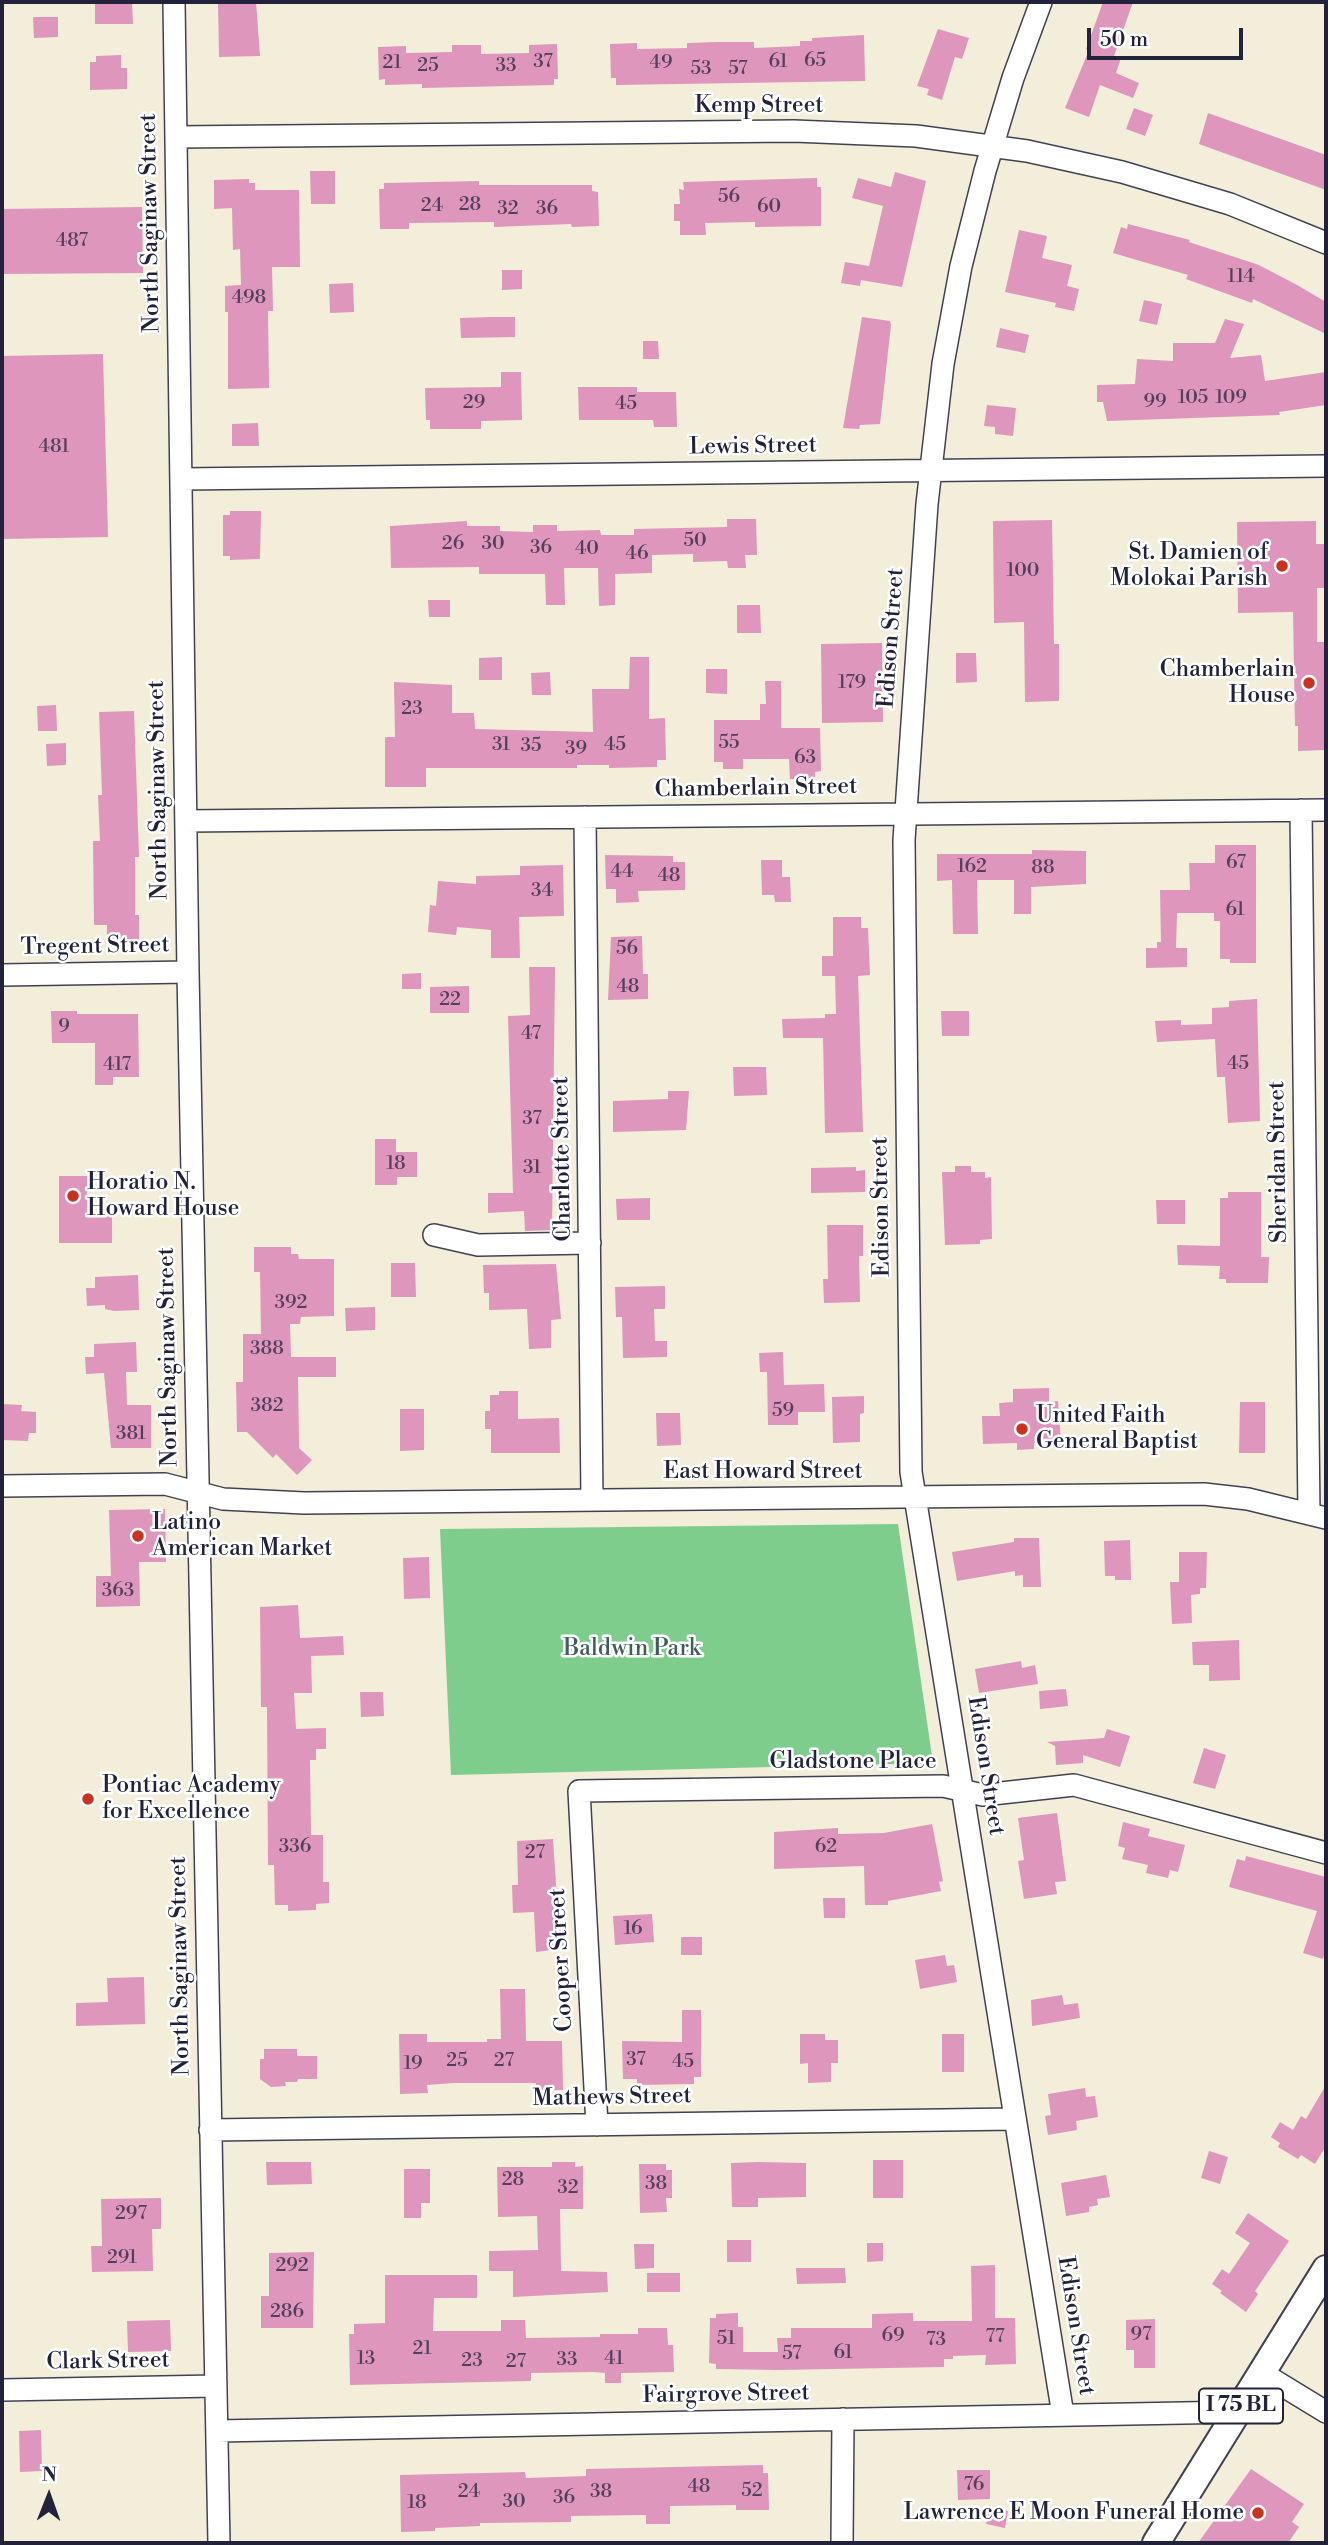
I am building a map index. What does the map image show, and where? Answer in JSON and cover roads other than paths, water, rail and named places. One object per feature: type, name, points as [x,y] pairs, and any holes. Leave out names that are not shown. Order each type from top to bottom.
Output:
[{"type":"main road","name":"I 75 BL","points":[[1156,2543],[1326,2269]]},
{"type":"street","name":"North Saginaw Street","points":[[173,2],[188,972],[219,2543]]},
{"type":"street","name":"Edison Street","points":[[1041,2],[992,145],[954,300],[930,472],[906,814],[911,1472],[1063,2415]]},
{"type":"street","name":"Kemp Street","points":[[176,137],[794,131],[890,134],[992,145],[1073,160],[1166,183],[1252,212],[1326,243]]},
{"type":"street","name":"Lewis Street","points":[[181,479],[1326,466]]},
{"type":"street","name":"Sheridan Street","points":[[1301,810],[1317,1516]]},
{"type":"street","name":"Chamberlain Street","points":[[186,821],[1326,810]]},
{"type":"street","name":"Charlotte Street","points":[[585,817],[593,1500]]},
{"type":"street","name":"Tregent Street","points":[[2,975],[188,972]]},
{"type":"street","points":[[434,1235],[478,1245],[590,1244]]},
{"type":"street","name":"East Howard Street","points":[[2,1486],[164,1484],[223,1499],[281,1503],[1205,1494],[1248,1499],[1317,1516]]},
{"type":"street","name":"Gladstone Place","points":[[579,1791],[943,1786],[983,1796],[1052,1785],[1083,1786],[1326,1853]]},
{"type":"street","name":"Cooper Street","points":[[579,1791],[597,2125]]},
{"type":"street","name":"Mathews Street","points":[[210,2130],[1015,2119]]},
{"type":"street","points":[[1262,2373],[1326,2412]]},
{"type":"street","name":"Clark Street","points":[[2,2390],[215,2386]]},
{"type":"street","name":"Fairgrove Street","points":[[216,2431],[1237,2412]]},
{"type":"street","points":[[842,2543],[843,2419]]},
{"type":"place","name":"St. Damien of Molokai Parish","points":[[1282,566]]},
{"type":"place","name":"Chamberlain House","points":[[1309,683]]},
{"type":"place","name":"Horatio N. Howard House","points":[[73,1196]]},
{"type":"place","name":"United Faith General Baptist","points":[[1022,1429]]},
{"type":"place","name":"Latino American Market","points":[[138,1536]]},
{"type":"place","name":"Pontiac Academy for Excellence","points":[[88,1799]]},
{"type":"place","name":"Lawrence E Moon Funeral Home","points":[[1258,2513]]},
{"type":"park label","name":"Baldwin Park","points":[[632,1649]]}]
